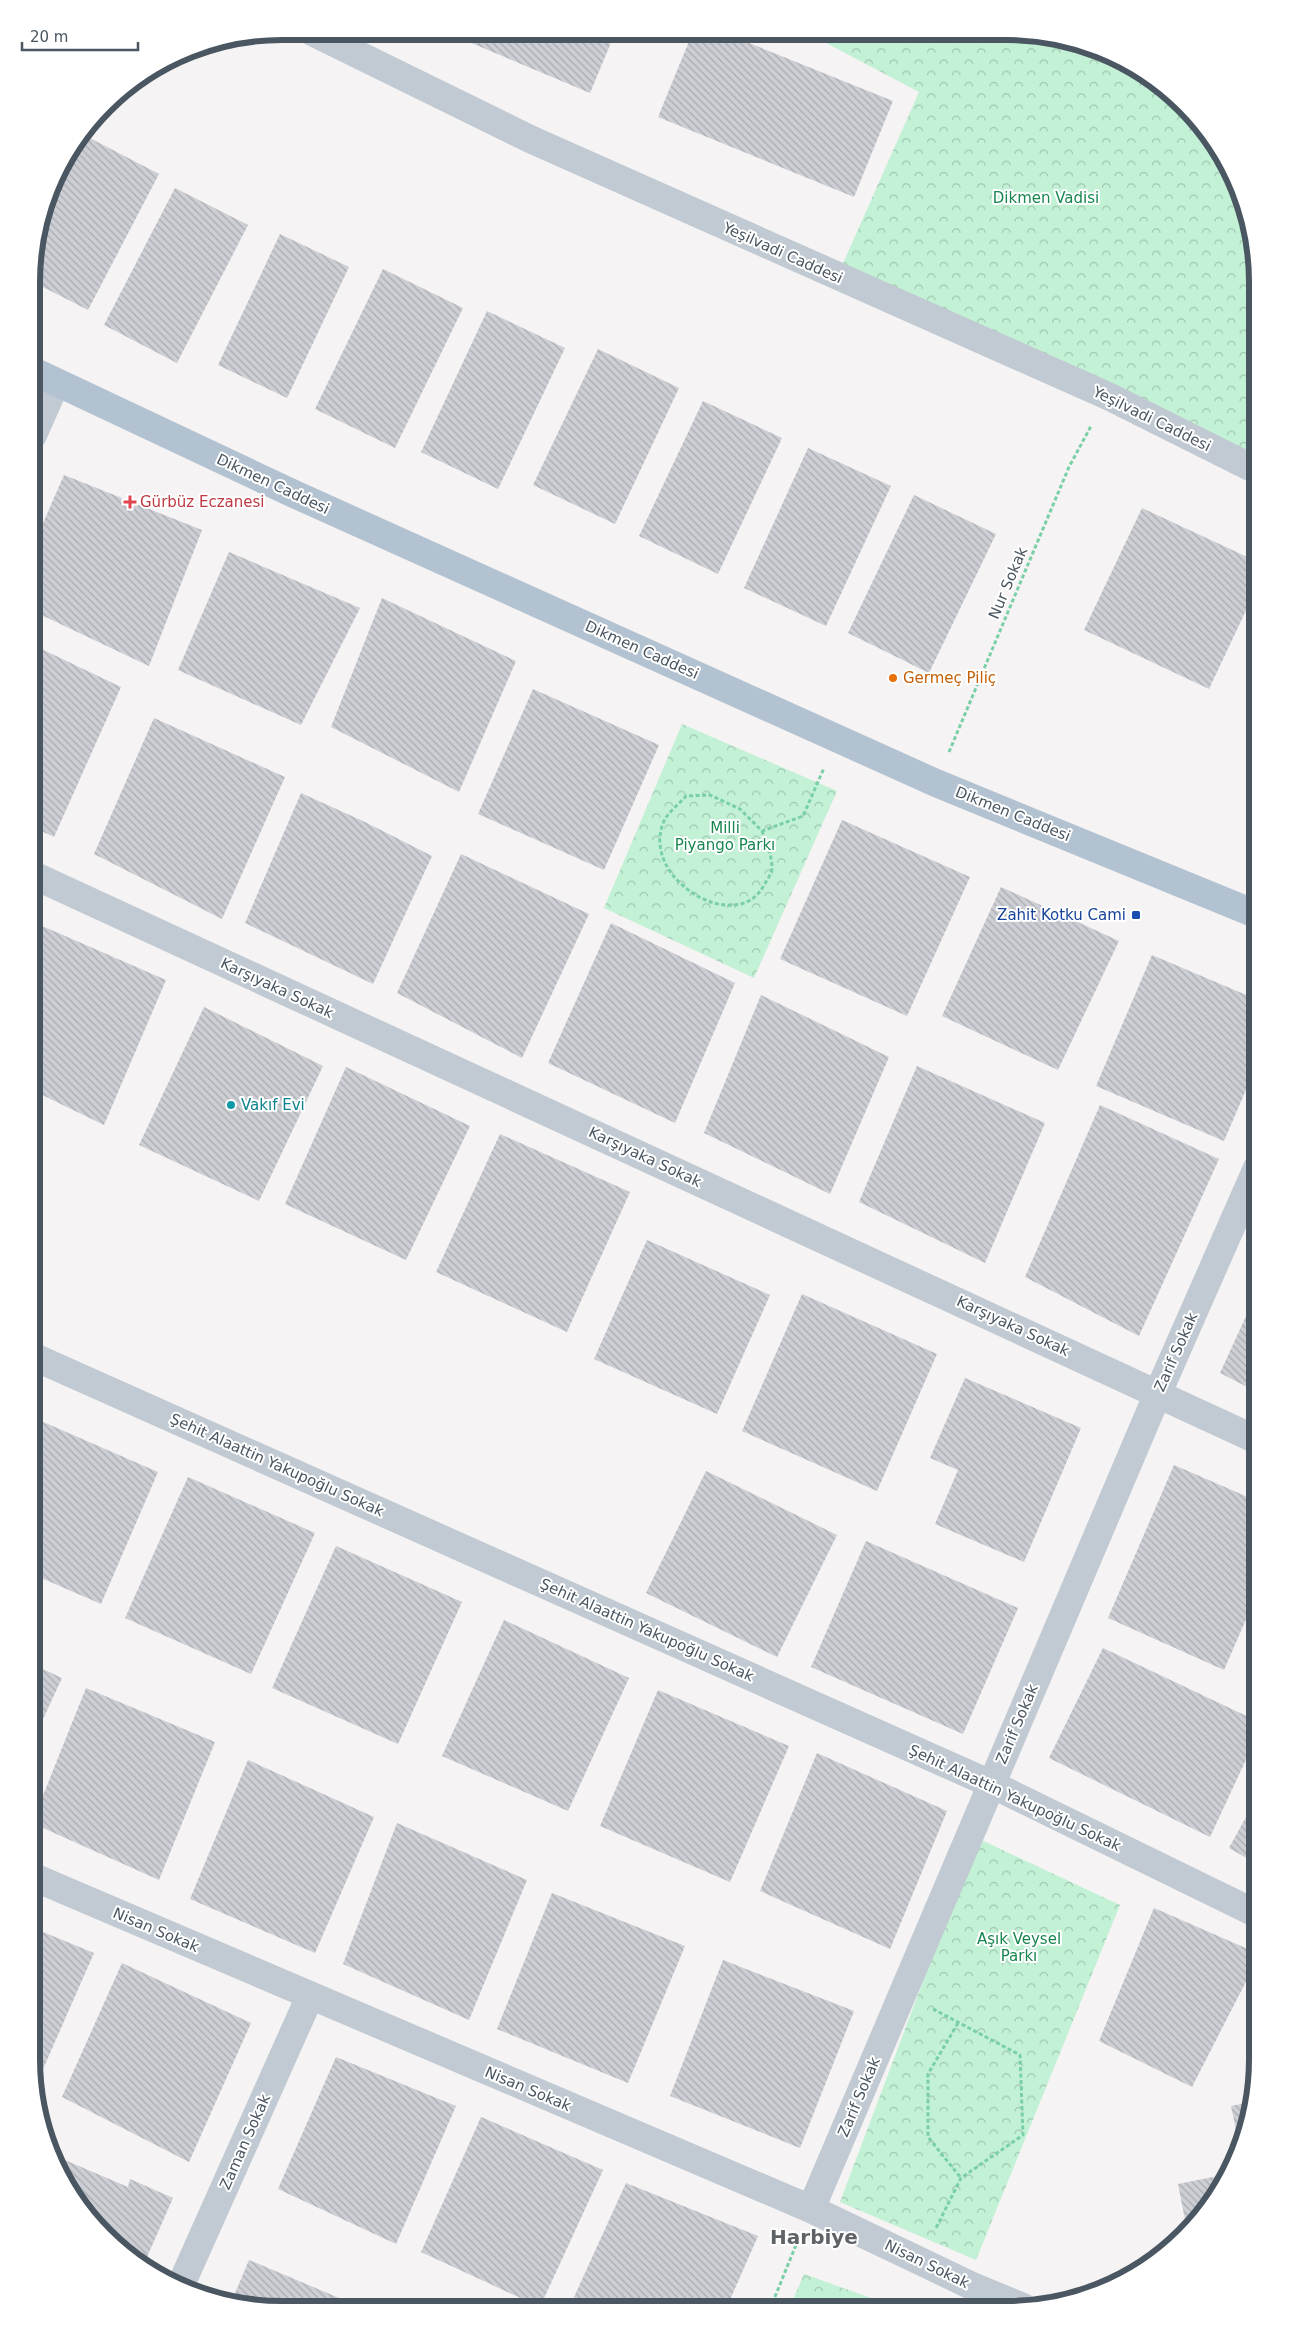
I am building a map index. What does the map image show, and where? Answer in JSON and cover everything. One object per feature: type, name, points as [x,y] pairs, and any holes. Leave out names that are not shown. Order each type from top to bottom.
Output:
[{"type":"main road","name":"Dikmen Caddesi","points":[[45,377],[294,494],[936,783],[1249,911]]},
{"type":"street","name":"Yeşilvadi Caddesi","points":[[328,40],[539,143],[1110,397],[1249,466]]},
{"type":"street","points":[[40,401],[45,377]]},
{"type":"street","name":"Karşıyaka Sokak","points":[[40,879],[1249,1436]]},
{"type":"street","name":"Zarif Sokak","points":[[811,2209],[1158,1393],[1249,1188]]},
{"type":"street","name":"Şehit Alaattin Yakupoğlu Sokak","points":[[40,1360],[991,1784],[1249,1910]]},
{"type":"street","name":"Nisan Sokak","points":[[40,1879],[811,2209],[1010,2301]]},
{"type":"street","name":"Zaman Sokak","points":[[183,2280],[310,1996]]},
{"type":"path","name":"Nur Sokak","points":[[936,783],[1069,467],[1088,430],[1110,397]]},
{"type":"path","points":[[762,831],[803,816],[837,738]]},
{"type":"path","points":[[710,795],[740,808],[762,831],[768,848],[772,870],[761,891],[743,905],[715,903],[690,893],[668,872],[659,848],[666,819],[686,796],[710,795]]},
{"type":"path","points":[[903,1993],[1020,2055],[1022,2135],[961,2178],[920,2260],[915,2301]]},
{"type":"path","points":[[958,2023],[928,2074],[928,2137],[961,2178]]},
{"type":"path","points":[[773,2301],[811,2209]]},
{"type":"green space","name":"Dikmen Vadisi","points":[[820,40],[1007,40],[1039,42],[1070,48],[1100,58],[1128,72],[1167,100],[1189,122],[1217,161],[1231,189],[1241,219],[1247,250],[1249,282],[1249,467],[837,277],[919,92]]},
{"type":"green space","name":"Milli Piyango Parkı","points":[[682,724],[837,791],[754,978],[604,908]]},
{"type":"green space","name":"Aşık Veysel Parkı","points":[[977,1838],[1120,1905],[976,2260],[840,2202]]},
{"type":"green space","points":[[804,2274],[880,2301],[792,2301]]},
{"type":"building","points":[[464,40],[612,40],[590,93]]},
{"type":"building","points":[[690,40],[742,40],[893,101],[854,197],[658,117]]},
{"type":"building","points":[[88,137],[159,174],[88,310],[40,286],[40,282],[42,250],[48,219],[58,189],[72,161]]},
{"type":"building","points":[[175,188],[248,225],[177,363],[104,325]]},
{"type":"building","points":[[280,234],[349,267],[287,398],[218,365]]},
{"type":"building","points":[[383,269],[463,308],[395,448],[315,409]]},
{"type":"building","points":[[487,311],[565,348],[498,489],[421,452]]},
{"type":"building","points":[[598,349],[679,388],[615,524],[533,485]]},
{"type":"building","points":[[703,401],[782,438],[718,574],[639,536]]},
{"type":"building","points":[[808,448],[891,486],[826,626],[744,588]]},
{"type":"building","points":[[64,475],[202,530],[149,666],[40,614],[40,530]]},
{"type":"building","points":[[914,495],[996,534],[929,673],[848,633]]},
{"type":"building","points":[[1142,508],[1249,558],[1249,604],[1209,689],[1084,630]]},
{"type":"building","points":[[229,552],[360,608],[301,725],[178,670]]},
{"type":"building","points":[[382,598],[516,661],[459,792],[331,727]]},
{"type":"building","points":[[40,648],[121,687],[54,837],[40,830]]},
{"type":"building","points":[[533,689],[659,745],[604,870],[478,814]]},
{"type":"building","points":[[154,718],[285,777],[222,919],[94,854]]},
{"type":"building","points":[[301,793],[365,822],[432,856],[373,984],[245,923]]},
{"type":"building","points":[[842,820],[970,877],[907,1016],[780,959]]},
{"type":"building","points":[[461,854],[589,914],[522,1058],[397,993]]},
{"type":"building","points":[[1001,887],[1119,941],[1058,1070],[942,1016]]},
{"type":"building","points":[[611,923],[735,983],[675,1123],[548,1063]]},
{"type":"building","points":[[40,925],[166,980],[104,1125],[40,1094]]},
{"type":"building","points":[[1152,955],[1249,996],[1249,1083],[1224,1141],[1096,1086]]},
{"type":"building","points":[[761,995],[889,1057],[830,1194],[704,1133]]},
{"type":"building","name":"Vakıf Evi","points":[[204,1007],[323,1066],[259,1201],[139,1145]]},
{"type":"building","points":[[917,1066],[1045,1123],[985,1263],[859,1202]]},
{"type":"building","points":[[346,1067],[470,1126],[406,1260],[285,1204]]},
{"type":"building","points":[[1100,1105],[1219,1159],[1139,1336],[1025,1277]]},
{"type":"building","points":[[500,1134],[630,1192],[567,1332],[436,1272]]},
{"type":"building","points":[[647,1240],[770,1295],[717,1414],[594,1359]]},
{"type":"building","points":[[802,1294],[937,1354],[877,1491],[742,1431]]},
{"type":"building","points":[[1249,1310],[1249,1388],[1220,1373]]},
{"type":"building","points":[[965,1378],[1081,1428],[1024,1562],[935,1524],[958,1470],[930,1458]]},
{"type":"building","points":[[40,1421],[158,1472],[101,1604],[40,1577]]},
{"type":"building","points":[[1174,1465],[1249,1498],[1249,1612],[1224,1670],[1108,1618]]},
{"type":"building","points":[[706,1471],[837,1535],[777,1657],[646,1593]]},
{"type":"building","points":[[188,1477],[315,1533],[251,1674],[125,1618]]},
{"type":"building","points":[[866,1541],[1018,1608],[963,1734],[811,1667]]},
{"type":"building","points":[[336,1546],[462,1602],[398,1744],[272,1688]]},
{"type":"building","points":[[504,1620],[629,1678],[568,1811],[442,1756]]},
{"type":"building","points":[[1103,1648],[1249,1717],[1249,1753],[1210,1837],[1049,1758]]},
{"type":"building","points":[[40,1668],[62,1678],[40,1726]]},
{"type":"building","points":[[86,1688],[215,1742],[159,1880],[40,1827],[40,1803]]},
{"type":"building","points":[[658,1690],[789,1746],[730,1882],[600,1826]]},
{"type":"building","points":[[817,1753],[947,1811],[890,1949],[760,1891]]},
{"type":"building","points":[[248,1760],[374,1817],[315,1953],[190,1899]]},
{"type":"building","points":[[1249,1812],[1249,1859],[1229,1848]]},
{"type":"building","points":[[397,1823],[527,1880],[469,2020],[343,1964]]},
{"type":"building","points":[[552,1893],[685,1946],[628,2083],[497,2029]]},
{"type":"building","points":[[1154,1908],[1249,1950],[1249,1976],[1192,2087],[1099,2041]]},
{"type":"building","points":[[40,1931],[94,1953],[41,2074]]},
{"type":"building","points":[[723,1960],[854,2011],[800,2148],[670,2096]]},
{"type":"building","points":[[122,1963],[251,2023],[189,2162],[62,2097]]},
{"type":"building","points":[[336,2057],[456,2106],[396,2244],[278,2189]]},
{"type":"building","points":[[1245,2103],[1237,2134],[1231,2106]]},
{"type":"building","points":[[481,2117],[603,2170],[543,2301],[527,2301],[421,2252]]},
{"type":"building","points":[[61,2159],[128,2187],[130,2179],[173,2198],[146,2259],[122,2241],[100,2219],[72,2180]]},
{"type":"building","points":[[1219,2176],[1208,2194],[1186,2222],[1178,2184]]},
{"type":"building","points":[[626,2183],[758,2236],[730,2301],[572,2301]]},
{"type":"building","points":[[249,2260],[346,2301],[282,2301],[234,2296]]},
{"type":"place","name":"Gürbüz Eczanesi","points":[[130,502]]},
{"type":"place","name":"Germeç Piliç","points":[[893,678]]},
{"type":"place","name":"Zahit Kotku Cami","points":[[1136,915]]},
{"type":"place","name":"Vakıf Evi","points":[[231,1105]]},
{"type":"district","name":"Harbiye","points":[[814,2237]]}]
